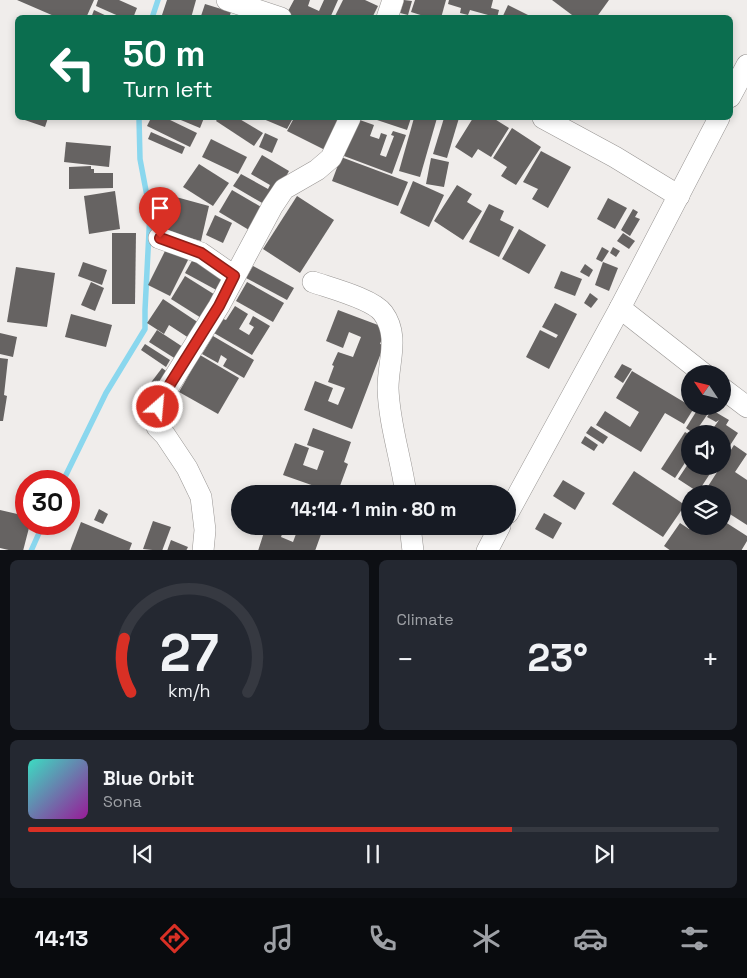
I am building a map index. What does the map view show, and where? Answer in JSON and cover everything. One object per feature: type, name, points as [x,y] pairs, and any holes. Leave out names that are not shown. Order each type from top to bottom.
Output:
[{"type":"street","points":[[227,0],[272,15]]},
{"type":"street","points":[[388,15],[392,0]]},
{"type":"street","points":[[733,91],[747,65]]},
{"type":"street","points":[[202,550],[205,530],[201,497],[187,468],[166,435],[157,427],[154,418],[162,397],[219,306],[284,189],[317,170],[331,158],[349,120]]},
{"type":"street","points":[[548,120],[616,157],[678,196]]},
{"type":"street","points":[[516,498],[620,308],[719,120]]},
{"type":"street","points":[[160,238],[201,253],[234,276]]},
{"type":"street","points":[[313,282],[372,303],[383,312],[392,330],[393,355],[388,385],[390,410],[405,485]]},
{"type":"street","points":[[620,308],[693,365]]},
{"type":"street","points":[[731,395],[747,407]]},
{"type":"street","points":[[412,535],[414,550]]},
{"type":"street","points":[[487,550],[495,535]]},
{"type":"building","points":[[17,0],[94,0],[87,15],[52,15]]},
{"type":"building","points":[[98,0],[119,0],[137,8],[134,15],[116,15],[96,6]]},
{"type":"building","points":[[167,0],[196,0],[192,15],[162,15]]},
{"type":"building","points":[[294,0],[310,0],[308,6],[319,11],[324,0],[338,0],[331,15],[291,15],[287,13]]},
{"type":"building","points":[[343,0],[365,0],[378,6],[374,15],[336,15]]},
{"type":"building","points":[[404,0],[412,1],[408,15],[400,13]]},
{"type":"building","points":[[415,0],[446,0],[442,15],[420,15],[411,12]]},
{"type":"building","points":[[449,0],[493,0],[491,8],[499,10],[498,15],[488,15],[470,10],[468,15],[460,13],[461,8],[448,4]]},
{"type":"building","points":[[552,0],[609,0],[598,15],[572,15]]},
{"type":"building","points":[[205,4],[231,12],[230,15],[201,15]]},
{"type":"building","points":[[508,5],[528,15],[503,15]]},
{"type":"building","points":[[94,10],[105,15],[92,15]]},
{"type":"building","points":[[25,120],[47,120],[45,127]]},
{"type":"building","points":[[150,120],[170,120],[197,133],[190,147],[147,126]]},
{"type":"building","points":[[181,120],[203,120],[200,128]]},
{"type":"building","points":[[241,120],[263,133],[254,146],[216,121]]},
{"type":"building","points":[[266,120],[292,120],[287,129]]},
{"type":"building","points":[[293,120],[343,120],[327,151],[287,131]]},
{"type":"building","points":[[357,120],[374,125],[370,136],[379,139],[381,133],[387,135],[380,155],[386,157],[394,136],[391,135],[393,131],[406,135],[392,174],[344,156]]},
{"type":"building","points":[[377,120],[410,120],[407,130]]},
{"type":"building","points":[[413,120],[436,120],[420,177],[399,171]]},
{"type":"building","points":[[443,120],[458,120],[447,158],[433,154]]},
{"type":"building","points":[[472,120],[496,120],[509,128],[491,157],[478,149],[472,158],[455,147]]},
{"type":"building","points":[[512,128],[541,147],[516,185],[501,176],[507,167],[493,158]]},
{"type":"building","points":[[151,132],[185,147],[182,154],[148,139]]},
{"type":"building","points":[[265,133],[278,139],[272,153],[259,147]]},
{"type":"building","points":[[211,139],[247,157],[238,174],[202,157]]},
{"type":"building","points":[[66,142],[111,146],[109,167],[64,162]]},
{"type":"building","points":[[541,151],[571,167],[548,208],[532,199],[538,189],[523,182]]},
{"type":"building","points":[[262,155],[289,171],[269,207],[233,186],[241,174],[268,189],[270,185],[251,174]]},
{"type":"building","points":[[341,157],[408,182],[398,206],[332,181]]},
{"type":"building","points":[[431,158],[449,162],[444,187],[426,184]]},
{"type":"building","points":[[199,164],[229,183],[213,206],[183,187]]},
{"type":"building","points":[[91,166],[91,169],[94,169],[94,173],[113,173],[113,188],[69,189],[69,167]]},
{"type":"building","points":[[413,181],[444,195],[429,227],[400,213]]},
{"type":"building","points":[[457,185],[472,194],[467,202],[482,211],[463,240],[434,221]]},
{"type":"building","points":[[155,190],[167,193],[162,208],[151,204]]},
{"type":"building","points":[[232,190],[268,211],[254,233],[219,212]]},
{"type":"building","points":[[115,191],[120,229],[89,234],[84,196]]},
{"type":"building","points":[[297,196],[334,220],[300,273],[263,249]]},
{"type":"building","points":[[176,197],[209,206],[201,241],[167,232]]},
{"type":"building","points":[[608,198],[627,208],[615,229],[597,219]]},
{"type":"building","points":[[489,204],[504,211],[500,220],[514,227],[499,257],[469,242]]},
{"type":"building","points":[[633,209],[638,212],[635,217],[640,219],[630,236],[621,230]]},
{"type":"building","points":[[215,215],[232,223],[223,243],[206,235]]},
{"type":"building","points":[[519,229],[546,245],[529,274],[502,259]]},
{"type":"building","points":[[112,233],[136,233],[135,304],[112,304]]},
{"type":"building","points":[[623,233],[635,241],[629,249],[617,241]]},
{"type":"building","points":[[167,247],[189,258],[170,296],[148,285]]},
{"type":"building","points":[[602,247],[609,251],[602,262],[596,259]]},
{"type":"building","points":[[613,247],[620,251],[616,257],[610,253]]},
{"type":"building","points":[[193,259],[228,277],[220,292],[185,273]]},
{"type":"building","points":[[83,262],[107,270],[102,285],[78,276]]},
{"type":"building","points":[[603,262],[618,268],[609,291],[595,285]]},
{"type":"building","points":[[585,264],[593,270],[589,277],[580,272]]},
{"type":"building","points":[[253,266],[294,288],[287,300],[246,278]]},
{"type":"building","points":[[16,267],[55,273],[47,327],[7,322]]},
{"type":"building","points":[[561,271],[582,279],[575,296],[554,288]]},
{"type":"building","points":[[185,276],[220,298],[206,321],[171,299]]},
{"type":"building","points":[[91,282],[104,288],[95,311],[81,305]]},
{"type":"building","points":[[247,282],[284,303],[273,322],[236,301]]},
{"type":"building","points":[[590,293],[598,299],[591,308],[584,303]]},
{"type":"building","points":[[163,299],[205,327],[195,342],[169,325],[164,334],[147,323]]},
{"type":"building","points":[[555,303],[577,314],[549,369],[526,357],[540,330],[556,338],[558,335],[542,327]]},
{"type":"building","points":[[235,306],[248,314],[239,329],[249,335],[254,327],[249,324],[253,316],[270,326],[252,355],[214,333]]},
{"type":"building","points":[[338,310],[386,328],[380,344],[384,345],[352,429],[304,410],[315,381],[333,388],[328,401],[338,405],[345,388],[328,382],[334,366],[332,365],[338,352],[353,357],[361,337],[349,332],[343,348],[326,341]]},
{"type":"building","points":[[71,314],[112,325],[106,347],[65,337]]},
{"type":"building","points":[[157,330],[186,349],[179,361],[149,342]]},
{"type":"building","points":[[0,333],[17,337],[13,357],[0,354]]},
{"type":"building","points":[[213,336],[254,360],[244,378],[223,366],[227,359],[221,355],[218,363],[202,354]]},
{"type":"building","points":[[145,344],[170,360],[166,367],[141,350]]},
{"type":"building","points":[[200,355],[239,378],[218,414],[179,392]]},
{"type":"building","points":[[0,358],[8,359],[4,395],[7,396],[3,421],[0,421]]},
{"type":"building","points":[[622,364],[632,369],[623,383],[614,377]]},
{"type":"building","points":[[162,368],[173,376],[151,405],[140,397]]},
{"type":"building","points":[[632,371],[681,400],[681,415],[690,415],[684,424],[665,413],[641,452],[596,425],[605,411],[630,427],[639,412],[616,398]]},
{"type":"building","points":[[694,415],[707,415],[700,425],[688,425]]},
{"type":"building","points":[[708,415],[720,415],[729,420],[726,425],[715,425],[719,420],[716,422],[707,417]]},
{"type":"building","points":[[591,426],[608,437],[603,444],[586,433]]},
{"type":"building","points":[[313,428],[351,442],[344,462],[348,464],[340,485],[311,485],[283,475],[295,443],[309,448],[303,465],[317,470],[324,451],[307,445]]},
{"type":"building","points":[[731,428],[738,433],[731,444]]},
{"type":"building","points":[[585,436],[598,445],[594,451],[581,443]]},
{"type":"building","points":[[681,438],[681,469],[675,478],[661,469]]},
{"type":"building","points":[[734,445],[747,454],[735,472],[747,480],[747,525],[731,515],[731,485],[709,485],[715,475],[731,475],[731,450]]},
{"type":"building","points":[[634,471],[681,502],[681,511],[663,537],[612,504]]},
{"type":"building","points":[[681,474],[709,475],[703,485],[687,485],[678,479]]},
{"type":"building","points":[[563,480],[585,493],[575,510],[553,496]]},
{"type":"building","points":[[99,509],[108,514],[103,524],[94,520]]},
{"type":"building","points":[[0,510],[15,513],[15,535],[27,535],[23,550],[0,548]]},
{"type":"building","points":[[544,513],[562,523],[553,539],[535,529]]},
{"type":"building","points":[[153,521],[171,527],[162,550],[143,549]]},
{"type":"building","points":[[81,522],[132,543],[129,550],[70,550],[76,535],[80,535]]},
{"type":"building","points":[[680,523],[681,535],[731,535],[731,526],[747,536],[747,541],[742,550],[670,550],[664,546]]},
{"type":"building","points":[[263,535],[282,535],[281,537],[293,542],[296,535],[321,535],[315,550],[258,550]]},
{"type":"building","points":[[171,540],[188,547],[186,550],[167,550]]},
{"type":"waterway","points":[[153,15],[158,0]]},
{"type":"waterway","points":[[68,470],[106,393],[145,329],[150,212],[140,159],[139,120]]},
{"type":"waterway","points":[[31,550],[38,535]]},
{"type":"route","points":[[158,407],[162,397],[219,306],[234,276],[201,253],[160,238]]}]
